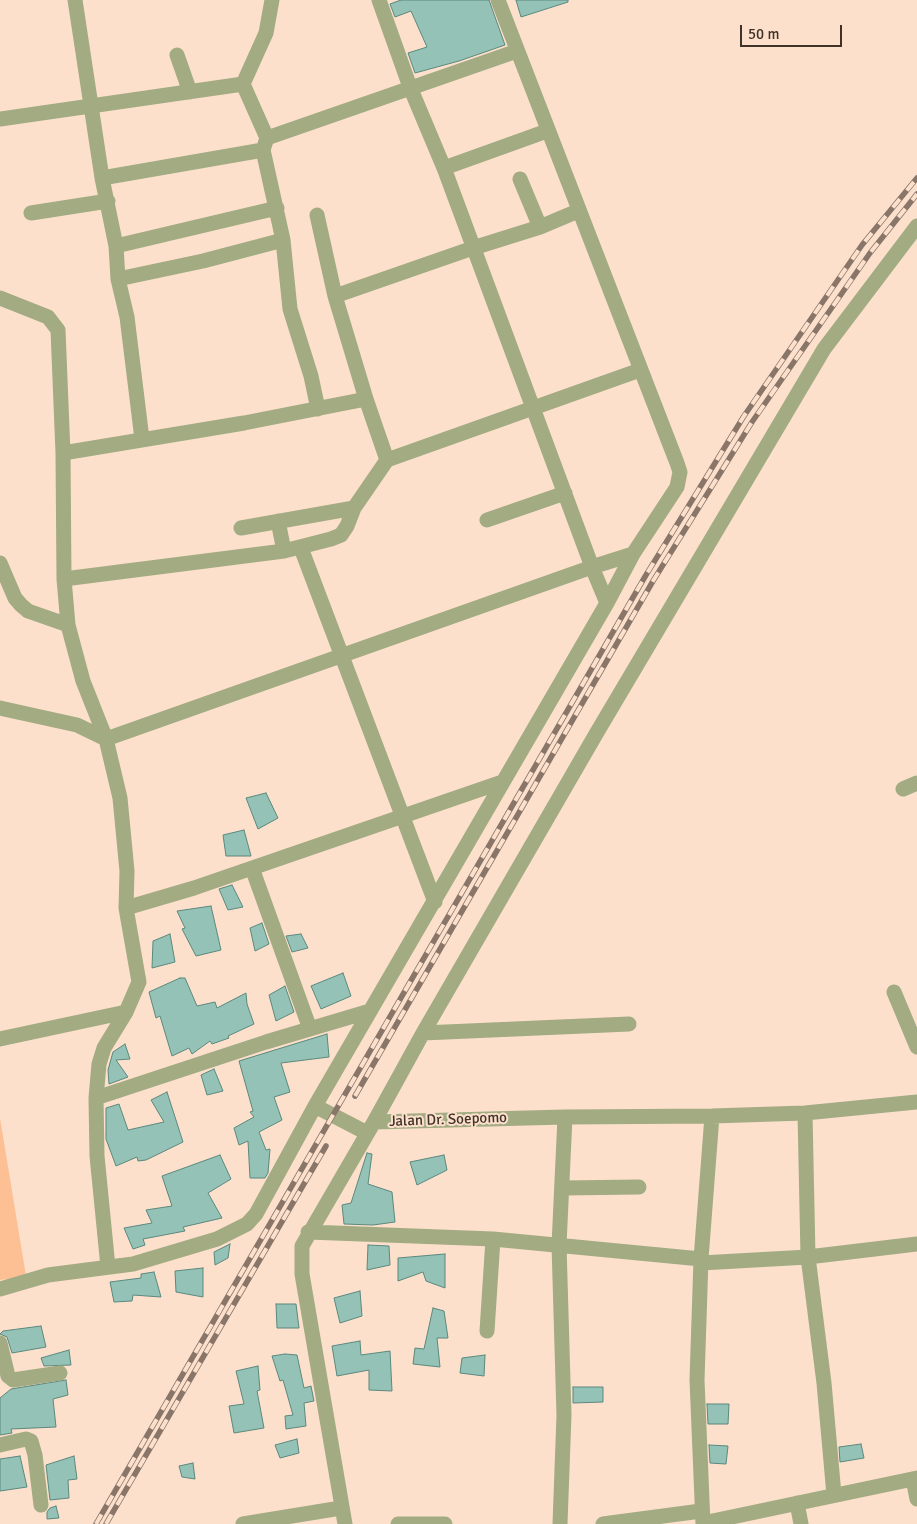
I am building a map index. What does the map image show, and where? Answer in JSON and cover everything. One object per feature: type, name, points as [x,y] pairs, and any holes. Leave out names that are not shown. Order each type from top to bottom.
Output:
[{"type":"street","points":[[75,0],[102,178],[116,246],[118,278],[127,317],[142,439]]},
{"type":"street","points":[[272,0],[266,33],[243,84],[265,144],[283,240],[290,309],[311,376],[318,409]]},
{"type":"street","points":[[380,0],[410,87],[444,168],[607,603]]},
{"type":"street","points":[[0,1289],[48,1275],[133,1264],[217,1239],[248,1224],[256,1214],[315,1106],[435,902],[502,782],[607,603],[633,554],[677,487],[680,472],[578,212],[498,0]]},
{"type":"street","points":[[102,178],[265,144],[410,87],[517,51]]},
{"type":"street","points":[[177,55],[190,92]]},
{"type":"street","points":[[0,119],[243,84]]},
{"type":"street","points":[[444,168],[547,131]]},
{"type":"street","points":[[520,178],[540,228]]},
{"type":"street","points":[[31,213],[108,201]]},
{"type":"street","points":[[116,246],[277,208]]},
{"type":"street","points":[[335,296],[473,248],[540,228],[578,212]]},
{"type":"street","points":[[317,215],[335,296],[366,399],[387,460]]},
{"type":"street","points":[[315,1106],[371,1128],[423,1033],[596,734],[824,349],[917,226]]},
{"type":"street","points":[[118,278],[203,261],[283,240]]},
{"type":"street","points":[[0,298],[48,317],[58,330],[63,453],[64,579],[68,625],[83,680],[106,739],[120,798],[127,871],[126,908],[139,982],[126,1012],[104,1048],[98,1064],[96,1098],[97,1156],[108,1267]]},
{"type":"street","points":[[64,579],[284,552],[341,535],[347,526],[354,508],[387,460],[640,370]]},
{"type":"street","points":[[63,453],[366,399]]},
{"type":"street","points":[[487,520],[565,493]]},
{"type":"street","points":[[241,528],[354,508]]},
{"type":"street","points":[[278,521],[284,552]]},
{"type":"street","points":[[301,548],[435,902]]},
{"type":"street","points":[[0,708],[78,725],[106,739],[176,712],[343,656],[633,554]]},
{"type":"street","points":[[0,563],[15,598],[21,605],[28,611],[68,625]]},
{"type":"street","points":[[126,908],[252,868],[502,782]]},
{"type":"street","points":[[903,789],[917,783]]},
{"type":"street","points":[[252,868],[310,1029]]},
{"type":"street","points":[[894,992],[917,1047]]},
{"type":"street","points":[[96,1098],[370,1011]]},
{"type":"street","points":[[0,1039],[126,1012]]},
{"type":"street","points":[[423,1033],[629,1024]]},
{"type":"street","name":"Jalan Dr. Soepomo","points":[[345,1524],[302,1274],[302,1246],[308,1232],[371,1128],[564,1117],[712,1116],[805,1112],[917,1102]]},
{"type":"street","points":[[805,1112],[808,1257],[824,1383],[834,1495]]},
{"type":"street","points":[[702,1519],[697,1380],[701,1261],[712,1116]]},
{"type":"street","points":[[560,1524],[564,1415],[559,1245],[563,1188],[564,1117]]},
{"type":"street","points":[[563,1188],[639,1187]]},
{"type":"street","points":[[308,1232],[493,1240],[559,1245],[701,1261],[808,1257],[917,1244]]},
{"type":"street","points":[[486,1331],[493,1240]]},
{"type":"street","points":[[0,1343],[8,1376],[13,1380],[60,1373]]},
{"type":"street","points":[[0,1445],[26,1439],[30,1441],[35,1455],[41,1505]]},
{"type":"street","points":[[603,1524],[702,1519],[797,1503],[915,1479],[917,1499]]},
{"type":"street","points":[[797,1503],[801,1524]]},
{"type":"street","points":[[244,1524],[341,1508]]},
{"type":"street","points":[[398,1524],[445,1524]]},
{"type":"shaded area","points":[[0,1118],[26,1276],[0,1280]]},
{"type":"building","points":[[401,0],[489,0],[505,45],[459,61],[415,73],[408,53],[427,47],[411,11],[395,17],[390,4]]},
{"type":"building","points":[[516,0],[568,0],[568,2],[521,17]]},
{"type":"building","points":[[266,793],[278,818],[258,829],[246,798]]},
{"type":"building","points":[[244,830],[251,856],[226,856],[223,835]]},
{"type":"building","points":[[232,885],[243,907],[228,910],[219,889]]},
{"type":"building","points":[[211,906],[221,950],[196,956],[182,929],[185,928],[177,911]]},
{"type":"building","points":[[262,923],[269,944],[255,951],[250,928]]},
{"type":"building","points":[[170,934],[175,962],[152,968],[153,941]]},
{"type":"building","points":[[301,934],[308,948],[292,952],[286,936]]},
{"type":"building","points":[[343,973],[351,996],[321,1009],[311,986]]},
{"type":"building","points":[[180,978],[185,978],[197,1006],[215,1002],[217,1008],[246,993],[247,1004],[254,1024],[228,1036],[229,1038],[212,1044],[210,1041],[192,1054],[189,1048],[172,1056],[160,1016],[156,1018],[149,992]]},
{"type":"building","points":[[285,986],[294,1012],[276,1021],[269,995]]},
{"type":"building","points":[[327,1034],[329,1057],[281,1063],[290,1092],[274,1097],[282,1120],[259,1132],[266,1150],[270,1149],[268,1173],[265,1178],[250,1178],[248,1141],[239,1145],[234,1128],[254,1117],[250,1112],[253,1111],[239,1061]]},
{"type":"building","points":[[125,1044],[130,1059],[116,1060],[128,1077],[109,1084],[108,1070],[113,1052]]},
{"type":"building","points":[[214,1069],[223,1091],[207,1095],[201,1075]]},
{"type":"building","points":[[167,1092],[183,1142],[146,1160],[138,1161],[137,1157],[116,1166],[106,1139],[106,1108],[119,1104],[128,1130],[164,1122],[151,1100]]},
{"type":"building","points":[[367,1153],[372,1154],[368,1184],[392,1192],[395,1222],[373,1225],[344,1224],[342,1205],[351,1203]]},
{"type":"building","points":[[220,1155],[231,1179],[208,1193],[222,1218],[183,1227],[185,1231],[143,1239],[145,1245],[133,1249],[124,1228],[152,1223],[146,1210],[172,1206],[162,1176]]},
{"type":"building","points":[[444,1155],[447,1170],[417,1185],[410,1162]]},
{"type":"building","points":[[230,1244],[228,1258],[215,1265],[214,1252]]},
{"type":"building","points":[[368,1245],[389,1246],[390,1265],[367,1270]]},
{"type":"building","points":[[445,1254],[445,1288],[426,1281],[423,1272],[398,1281],[398,1258]]},
{"type":"building","points":[[203,1268],[203,1297],[176,1292],[175,1271]]},
{"type":"building","points":[[154,1272],[161,1297],[133,1295],[132,1301],[114,1302],[110,1282],[141,1278],[141,1274]]},
{"type":"building","points":[[360,1291],[362,1316],[340,1323],[334,1298]]},
{"type":"building","points":[[276,1304],[296,1304],[299,1328],[277,1328]]},
{"type":"building","points":[[433,1308],[444,1311],[448,1338],[437,1338],[440,1367],[413,1364],[415,1348],[424,1349]]},
{"type":"building","points":[[41,1326],[46,1347],[12,1353],[7,1337],[0,1334],[3,1331]]},
{"type":"building","points":[[360,1341],[361,1355],[390,1351],[392,1391],[369,1390],[369,1370],[337,1376],[332,1346]]},
{"type":"building","points":[[69,1350],[71,1365],[44,1366],[41,1358]]},
{"type":"building","points":[[297,1355],[304,1388],[311,1386],[314,1401],[304,1403],[306,1426],[286,1429],[285,1416],[293,1415],[283,1380],[280,1381],[272,1356]]},
{"type":"building","points":[[485,1355],[484,1376],[460,1373],[462,1358]]},
{"type":"building","points":[[258,1366],[260,1390],[257,1391],[264,1428],[234,1433],[229,1406],[244,1404],[236,1371]]},
{"type":"building","points":[[66,1380],[68,1395],[53,1399],[56,1427],[11,1429],[12,1433],[0,1435],[0,1398],[11,1389]]},
{"type":"building","points":[[573,1387],[603,1387],[603,1402],[573,1403]]},
{"type":"building","points":[[707,1404],[729,1404],[728,1424],[708,1424]]},
{"type":"building","points":[[297,1439],[299,1453],[280,1458],[275,1445]]},
{"type":"building","points":[[861,1444],[864,1458],[840,1462],[839,1447]]},
{"type":"building","points":[[709,1445],[728,1446],[726,1464],[710,1463]]},
{"type":"building","points":[[20,1456],[27,1487],[0,1491],[0,1459]]},
{"type":"building","points":[[74,1456],[77,1479],[68,1480],[69,1498],[50,1500],[46,1465]]},
{"type":"building","points":[[193,1463],[195,1479],[182,1477],[179,1466]]},
{"type":"building","points":[[56,1506],[59,1518],[47,1519],[47,1512],[50,1508]]},
{"type":"railway","points":[[96,1524],[646,575],[744,416],[862,245],[917,178]]},
{"type":"railway","points":[[355,1096],[653,581],[752,422],[870,253],[917,194]]},
{"type":"railway","points":[[106,1524],[326,1146]]}]
